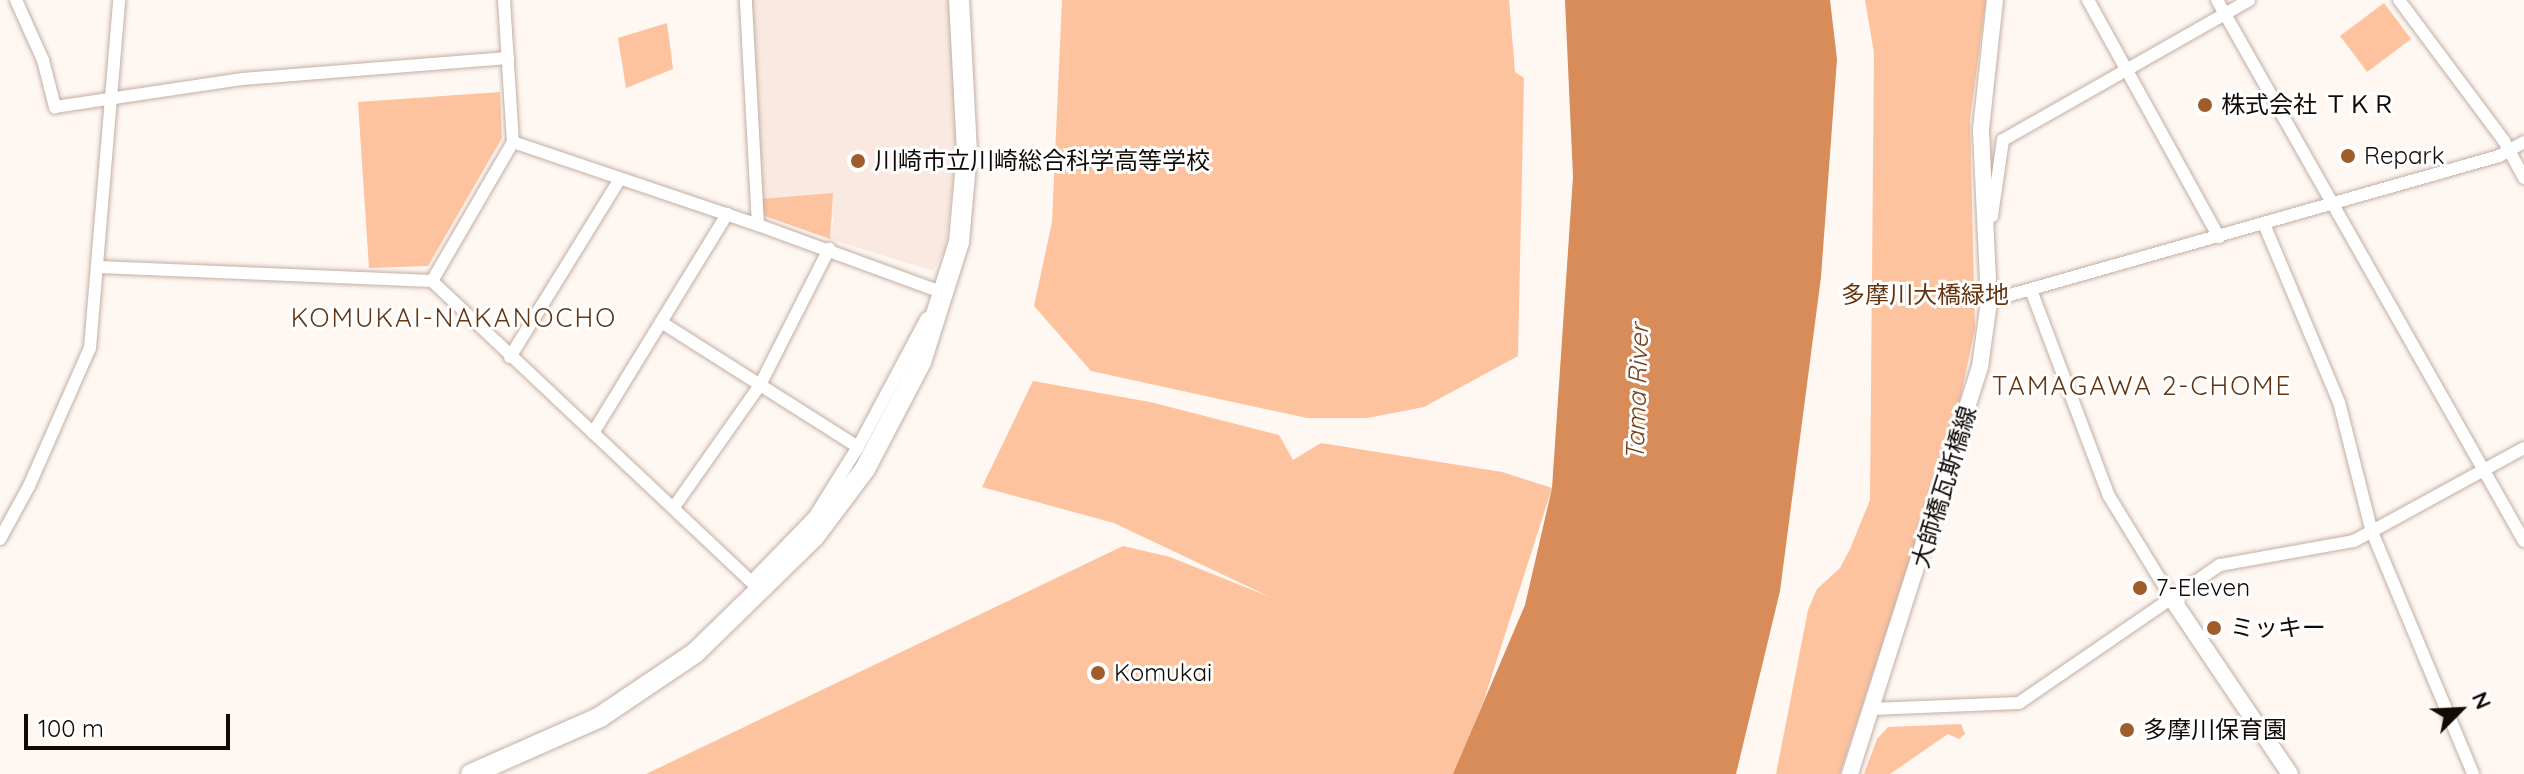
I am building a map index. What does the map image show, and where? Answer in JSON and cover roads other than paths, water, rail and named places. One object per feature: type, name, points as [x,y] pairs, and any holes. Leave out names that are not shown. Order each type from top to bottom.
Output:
[{"type":"main road","points":[[471,774],[544,745],[632,698],[706,644],[757,586],[828,521],[865,469],[921,362],[945,291],[967,186],[966,76],[959,0]]},
{"type":"street","points":[[16,0],[43,60],[55,107],[242,79],[508,58]]},
{"type":"street","points":[[0,539],[29,486],[90,348],[119,0]]},
{"type":"street","points":[[432,281],[513,142],[504,0]]},
{"type":"street","points":[[746,0],[758,225]]},
{"type":"street","name":"大師橋瓦斯橋線","points":[[1850,774],[1953,460],[1980,367],[1989,301],[1981,129],[1995,0]]},
{"type":"street","points":[[2088,0],[2219,237]]},
{"type":"street","points":[[2217,0],[2524,541]]},
{"type":"street","points":[[1985,216],[1992,216],[2003,140],[2249,0]]},
{"type":"street","points":[[2399,0],[2509,150],[2524,178]]},
{"type":"street","points":[[99,267],[432,281],[757,586],[815,516],[858,447],[945,291],[513,142]]},
{"type":"street","points":[[1989,301],[2264,224],[2509,150],[2524,142]]},
{"type":"street","points":[[510,357],[620,179]]},
{"type":"street","points":[[593,433],[727,214]]},
{"type":"street","points":[[2264,224],[2339,402],[2372,532],[2473,774]]},
{"type":"street","points":[[674,507],[760,385],[829,249]]},
{"type":"street","points":[[2031,290],[2109,496],[2172,599],[2290,774]]},
{"type":"street","points":[[661,322],[858,447]]},
{"type":"street","points":[[1872,709],[2019,703],[2220,565],[2354,541],[2524,448]]},
{"type":"water","name":"Tama River","points":[[1565,0],[1830,0],[1837,59],[1821,277],[1780,591],[1736,774],[1453,774],[1525,605],[1552,488],[1573,177]]},
{"type":"place","name":"株式会社 ＴＫＲ","points":[[2205,105]]},
{"type":"place","name":"Repark","points":[[2348,156]]},
{"type":"place","name":"川崎市立川崎総合科学高等学校","points":[[858,161]]},
{"type":"place","name":"7-Eleven","points":[[2140,588]]},
{"type":"place","name":"ミッキー","points":[[2214,628]]},
{"type":"place","name":"Komukai","points":[[1098,673]]},
{"type":"place","name":"多摩川保育園","points":[[2127,730]]},
{"type":"district","name":"KOMUKAI-NAKANOCHO","points":[[454,318]]},
{"type":"district","name":"TAMAGAWA 2-CHOME","points":[[2142,386]]},
{"type":"park label","name":"多摩川大橋緑地","points":[[1925,295]]}]
